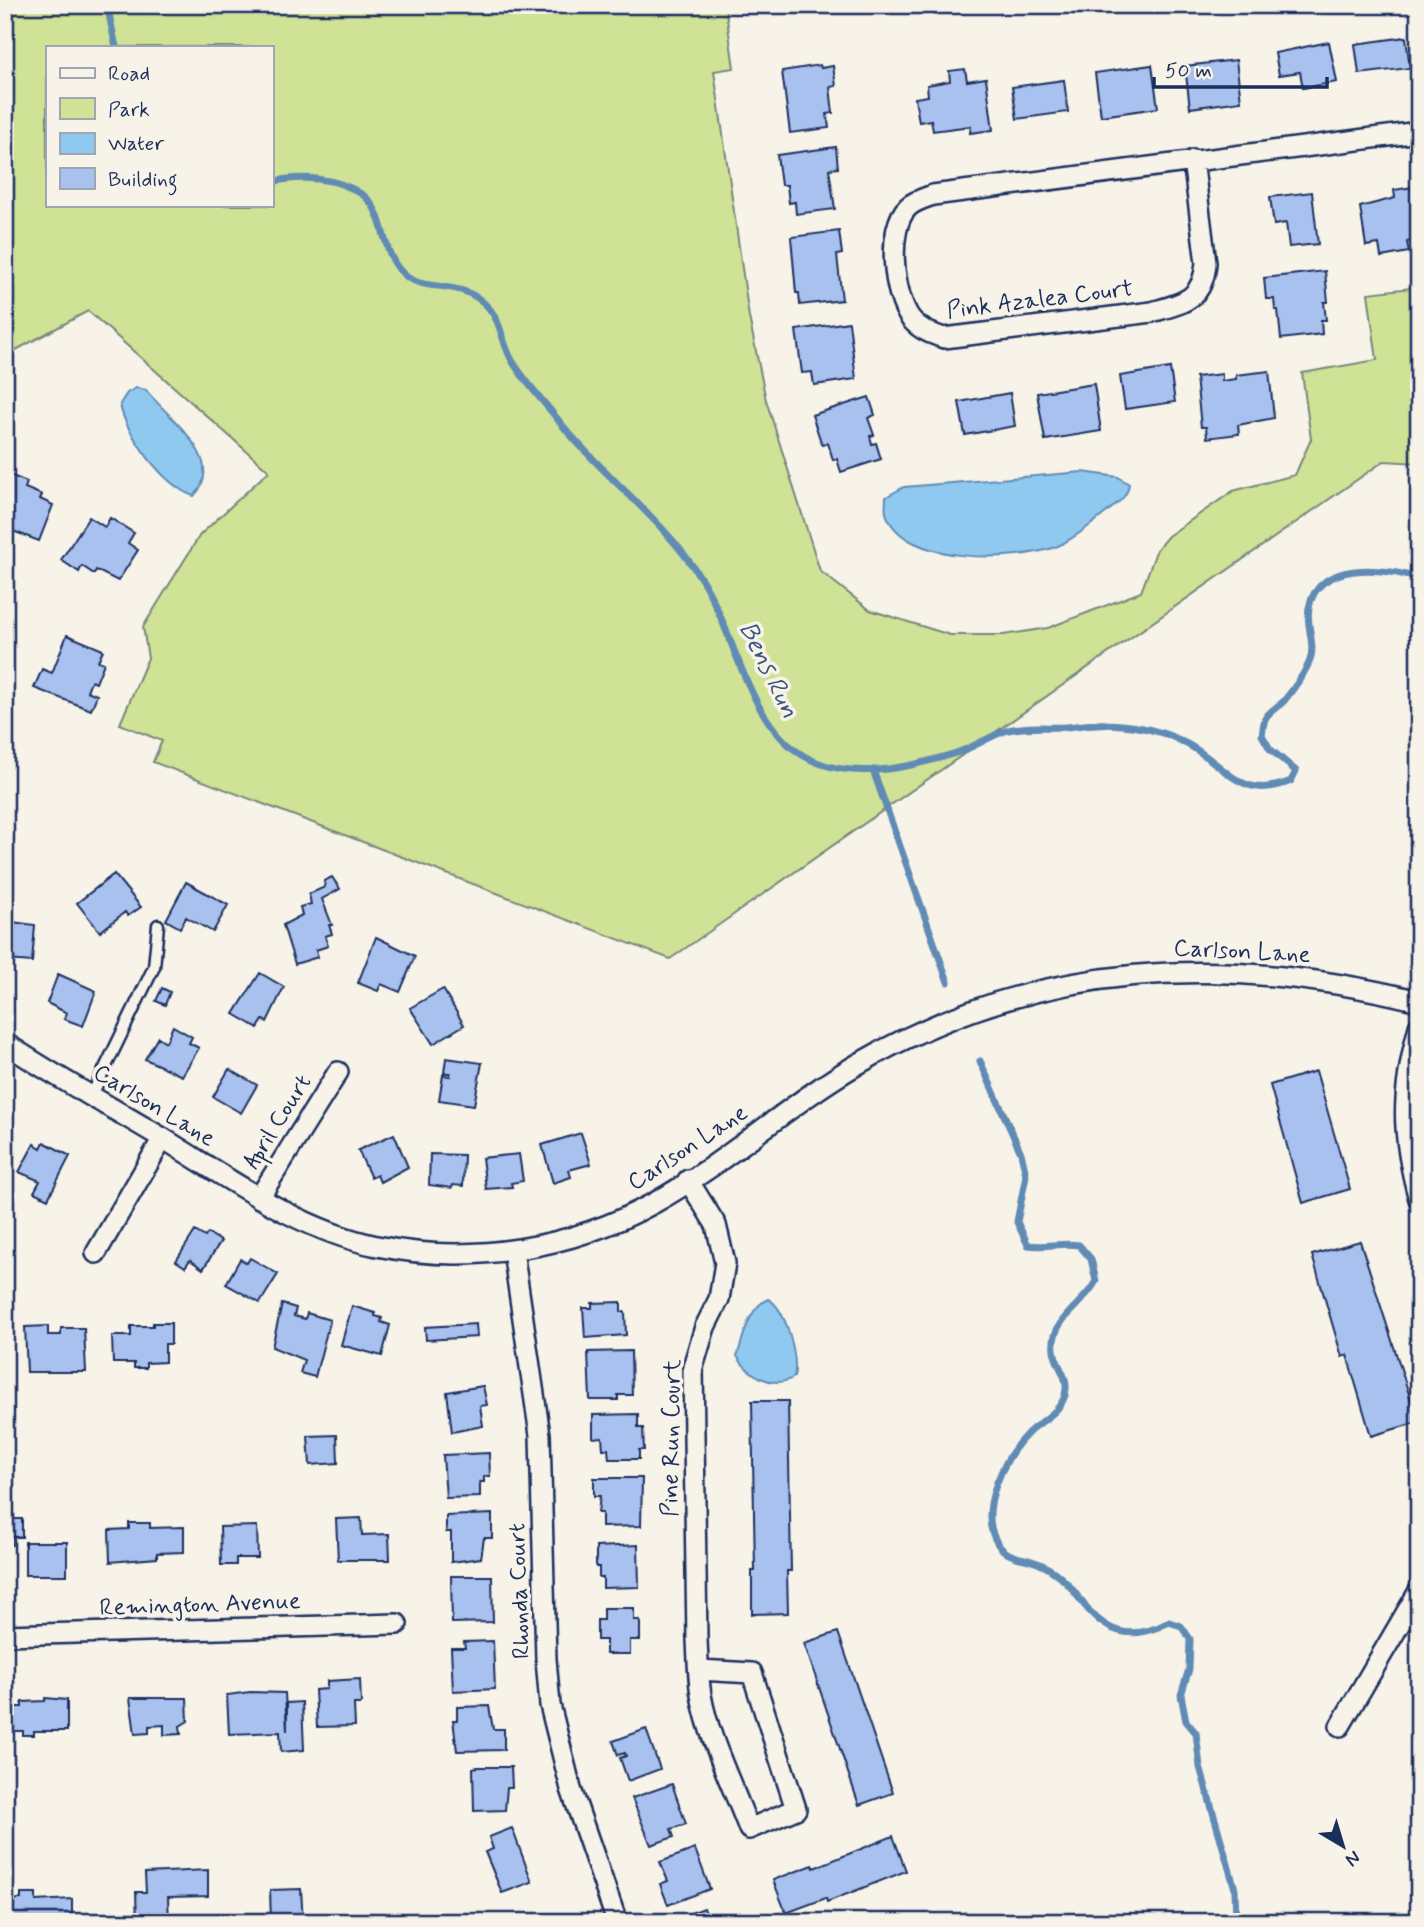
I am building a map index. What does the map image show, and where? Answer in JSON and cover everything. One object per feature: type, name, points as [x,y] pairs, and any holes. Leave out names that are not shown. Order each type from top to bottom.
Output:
[{"type":"street","name":"Pink Azalea Court","points":[[1193,160],[1206,263],[1205,280],[1185,303],[1152,312],[944,338],[919,326],[902,304],[893,242],[897,223],[909,205],[933,195],[1193,160],[1419,132]]},
{"type":"street","name":"Carlson Lane","points":[[5,1044],[259,1198],[317,1227],[376,1246],[438,1253],[513,1251],[611,1225],[688,1180],[859,1063],[932,1028],[1044,990],[1122,974],[1194,970],[1269,973],[1324,981],[1419,1001]]},
{"type":"street","points":[[1419,1027],[1409,1064],[1404,1106],[1406,1154],[1419,1199]]},
{"type":"street","name":"April Court","points":[[259,1198],[338,1072]]},
{"type":"street","points":[[96,1253],[163,1138]]},
{"type":"street","name":"Pine Run Court","points":[[688,1180],[716,1225],[725,1263],[719,1299],[705,1328],[693,1367],[699,1670],[706,1718],[749,1829],[796,1809],[752,1673],[699,1670]]},
{"type":"street","name":"Rhonda Court","points":[[513,1251],[540,1435],[546,1659],[550,1705],[568,1779],[617,1922]]},
{"type":"street","points":[[1339,1726],[1419,1591]]},
{"type":"street","name":"Remington Avenue","points":[[5,1635],[397,1624]]},
{"type":"lane","points":[[91,1097],[154,967],[158,925]]},
{"type":"green space","points":[[5,5],[725,5],[734,68],[714,71],[749,317],[766,400],[820,571],[870,610],[950,635],[1003,635],[1048,628],[1141,592],[1157,549],[1168,536],[1233,491],[1295,475],[1311,439],[1302,373],[1377,360],[1368,293],[1419,287],[1419,463],[1384,461],[670,959],[153,762],[162,741],[120,724],[148,658],[143,627],[200,535],[269,471],[88,311],[5,356]]},
{"type":"water","points":[[136,388],[146,390],[191,439],[199,453],[204,468],[203,482],[194,496],[171,483],[159,471],[129,429],[120,404],[127,393]]},
{"type":"water","points":[[1083,472],[1118,477],[1129,484],[1124,497],[1077,535],[1058,546],[1040,551],[990,557],[937,551],[914,543],[896,530],[886,513],[886,497],[904,487]]},
{"type":"water","points":[[768,1299],[780,1312],[793,1347],[794,1377],[786,1381],[762,1378],[748,1369],[737,1356],[751,1316],[761,1303]]},
{"type":"building","points":[[1406,37],[1410,68],[1359,74],[1355,44]]},
{"type":"building","points":[[1329,42],[1337,82],[1303,88],[1300,72],[1279,75],[1275,53]]},
{"type":"building","points":[[1236,60],[1241,101],[1190,108],[1185,66]]},
{"type":"building","points":[[820,65],[821,68],[833,66],[836,86],[830,87],[833,113],[827,114],[829,128],[790,133],[782,71]]},
{"type":"building","points":[[1152,65],[1158,108],[1101,116],[1095,73]]},
{"type":"building","points":[[965,69],[967,81],[986,78],[993,130],[970,133],[971,126],[933,131],[931,120],[919,122],[915,98],[928,96],[927,85],[950,81],[949,71]]},
{"type":"building","points":[[1064,80],[1068,112],[1017,119],[1012,87]]},
{"type":"building","points":[[836,147],[838,168],[829,169],[835,209],[796,214],[795,202],[789,203],[787,185],[781,185],[777,155]]},
{"type":"building","points":[[1419,186],[1419,240],[1407,242],[1409,252],[1381,257],[1379,244],[1366,246],[1360,207],[1395,198],[1394,190]]},
{"type":"building","points":[[1312,192],[1318,244],[1289,247],[1286,223],[1274,225],[1270,197]]},
{"type":"building","points":[[839,231],[842,254],[837,255],[842,300],[800,305],[799,293],[796,293],[791,237]]},
{"type":"building","points":[[1325,271],[1328,302],[1324,302],[1326,320],[1321,320],[1322,334],[1281,339],[1278,310],[1275,310],[1274,299],[1266,299],[1264,278]]},
{"type":"building","points":[[849,322],[856,379],[814,385],[812,372],[802,373],[796,330]]},
{"type":"building","points":[[1170,368],[1175,402],[1125,409],[1120,376]]},
{"type":"building","points":[[1269,371],[1274,418],[1238,425],[1239,434],[1207,438],[1206,427],[1201,427],[1196,377],[1222,374],[1222,381],[1236,379],[1236,375]]},
{"type":"building","points":[[1094,384],[1101,431],[1045,440],[1037,393]]},
{"type":"building","points":[[1010,393],[1015,426],[965,435],[959,402]]},
{"type":"building","points":[[869,397],[875,415],[868,418],[874,435],[870,436],[872,444],[876,443],[881,459],[841,472],[837,459],[833,460],[828,443],[822,445],[812,415]]},
{"type":"building","points":[[5,473],[27,482],[25,488],[42,495],[40,499],[53,505],[39,541],[5,528]]},
{"type":"building","points":[[89,517],[105,527],[110,518],[134,533],[128,543],[138,550],[118,581],[96,570],[94,574],[82,566],[79,572],[61,560]]},
{"type":"building","points":[[67,635],[103,650],[98,661],[104,663],[96,683],[91,681],[87,691],[97,695],[91,710],[34,688],[42,669],[52,673]]},
{"type":"building","points":[[114,874],[141,907],[128,916],[125,912],[100,932],[77,903]]},
{"type":"building","points":[[332,877],[340,889],[322,899],[332,925],[329,925],[332,934],[325,936],[328,946],[316,950],[318,957],[295,964],[283,925],[302,915],[300,907],[311,904],[309,894],[325,887],[324,881]]},
{"type":"building","points":[[186,882],[228,905],[213,932],[186,917],[180,928],[166,920]]},
{"type":"building","points":[[5,921],[35,925],[32,962],[7,960]]},
{"type":"building","points":[[376,937],[415,956],[400,992],[381,984],[378,991],[358,983]]},
{"type":"building","points":[[260,973],[284,987],[267,1022],[263,1020],[258,1028],[234,1014]]},
{"type":"building","points":[[58,974],[96,991],[83,1026],[64,1019],[67,1013],[47,1003]]},
{"type":"building","points":[[162,988],[170,992],[165,1005],[156,1001]]},
{"type":"building","points":[[443,989],[464,1025],[433,1044],[410,1008]]},
{"type":"building","points":[[173,1026],[192,1037],[189,1043],[199,1048],[182,1076],[145,1059],[158,1037],[166,1042]]},
{"type":"building","points":[[446,1058],[482,1063],[474,1105],[439,1100],[443,1075],[450,1076],[450,1073],[444,1073]]},
{"type":"building","points":[[229,1069],[257,1085],[241,1113],[213,1097]]},
{"type":"building","points":[[1316,1071],[1350,1189],[1303,1203],[1270,1085]]},
{"type":"building","points":[[581,1133],[591,1164],[569,1170],[571,1177],[553,1183],[542,1145]]},
{"type":"building","points":[[394,1134],[408,1167],[380,1182],[377,1175],[371,1178],[358,1150]]},
{"type":"building","points":[[44,1142],[70,1156],[48,1199],[34,1192],[40,1181],[19,1172],[34,1144],[41,1148]]},
{"type":"building","points":[[430,1154],[464,1155],[463,1186],[453,1185],[452,1188],[429,1185]]},
{"type":"building","points":[[519,1154],[523,1181],[511,1183],[512,1187],[486,1189],[482,1158]]},
{"type":"building","points":[[195,1231],[205,1237],[208,1233],[221,1241],[203,1269],[190,1260],[185,1267],[176,1261]]},
{"type":"building","points":[[1360,1241],[1418,1422],[1371,1436],[1347,1355],[1342,1357],[1312,1255]]},
{"type":"building","points":[[250,1258],[278,1274],[260,1303],[226,1284],[240,1259],[247,1263]]},
{"type":"building","points":[[621,1302],[621,1312],[625,1312],[626,1335],[585,1338],[583,1308],[592,1308],[592,1303]]},
{"type":"building","points":[[282,1304],[296,1308],[294,1316],[305,1319],[307,1313],[330,1320],[315,1377],[300,1373],[304,1360],[272,1347]]},
{"type":"building","points":[[352,1306],[375,1313],[375,1316],[382,1318],[381,1322],[390,1325],[382,1356],[341,1345]]},
{"type":"building","points":[[153,1323],[171,1323],[171,1344],[165,1344],[165,1362],[146,1363],[146,1368],[134,1368],[134,1363],[113,1363],[112,1336],[131,1336],[131,1326],[153,1326]]},
{"type":"building","points":[[476,1324],[477,1337],[426,1340],[425,1327]]},
{"type":"building","points":[[48,1326],[48,1335],[61,1335],[61,1328],[84,1328],[86,1372],[27,1372],[25,1327]]},
{"type":"building","points":[[631,1351],[632,1395],[618,1395],[618,1400],[590,1400],[588,1352]]},
{"type":"building","points":[[483,1386],[487,1405],[480,1406],[483,1426],[452,1432],[447,1392]]},
{"type":"building","points":[[752,1401],[788,1401],[791,1571],[787,1571],[788,1613],[752,1614],[752,1571],[755,1571]]},
{"type":"building","points":[[638,1414],[638,1428],[643,1428],[644,1450],[639,1450],[639,1459],[609,1459],[608,1449],[603,1449],[602,1437],[593,1438],[593,1415]]},
{"type":"building","points":[[337,1435],[338,1463],[310,1465],[308,1436]]},
{"type":"building","points":[[489,1453],[490,1476],[484,1476],[484,1482],[480,1482],[480,1497],[446,1498],[443,1455]]},
{"type":"building","points":[[594,1478],[642,1478],[641,1526],[602,1527],[602,1513],[598,1513],[600,1496],[594,1496]]},
{"type":"building","points":[[492,1514],[492,1538],[484,1538],[481,1558],[451,1562],[451,1532],[446,1532],[446,1516]]},
{"type":"building","points":[[361,1518],[362,1535],[389,1534],[390,1560],[338,1560],[336,1519]]},
{"type":"building","points":[[5,1519],[22,1519],[22,1537],[12,1537],[12,1545],[5,1545]]},
{"type":"building","points":[[129,1523],[150,1523],[150,1528],[184,1527],[184,1552],[157,1553],[157,1558],[110,1562],[109,1530],[129,1529]]},
{"type":"building","points":[[257,1526],[258,1558],[236,1558],[236,1565],[221,1565],[220,1527]]},
{"type":"building","points":[[25,1542],[67,1542],[67,1575],[25,1575]]},
{"type":"building","points":[[638,1545],[639,1587],[603,1588],[603,1578],[599,1578],[599,1567],[596,1567],[596,1547]]},
{"type":"building","points":[[451,1576],[492,1576],[493,1622],[452,1623]]},
{"type":"building","points":[[603,1608],[634,1608],[634,1620],[640,1620],[640,1640],[630,1640],[630,1654],[606,1654],[606,1640],[597,1640],[597,1620],[603,1620]]},
{"type":"building","points":[[838,1632],[893,1793],[859,1805],[804,1643]]},
{"type":"building","points":[[493,1641],[495,1689],[453,1691],[451,1648],[465,1648],[464,1642]]},
{"type":"building","points":[[360,1679],[361,1704],[354,1704],[355,1726],[317,1727],[315,1690],[327,1689],[327,1681]]},
{"type":"building","points":[[250,1692],[285,1693],[287,1731],[287,1703],[302,1702],[304,1750],[281,1752],[280,1732],[229,1734],[227,1695]]},
{"type":"building","points":[[45,1698],[67,1700],[67,1731],[34,1731],[34,1735],[23,1735],[23,1731],[5,1731],[5,1707],[22,1707],[22,1702],[45,1701]]},
{"type":"building","points":[[130,1698],[187,1698],[188,1721],[180,1726],[181,1734],[164,1735],[164,1725],[149,1726],[149,1733],[135,1734]]},
{"type":"building","points":[[489,1706],[493,1729],[504,1729],[504,1750],[457,1751],[453,1720],[457,1720],[457,1707]]},
{"type":"building","points":[[646,1729],[660,1769],[628,1781],[620,1758],[626,1756],[625,1753],[618,1755],[613,1741]]},
{"type":"building","points":[[511,1767],[512,1788],[507,1788],[505,1810],[474,1811],[473,1768]]},
{"type":"building","points":[[672,1784],[686,1824],[671,1829],[674,1837],[651,1845],[632,1798]]},
{"type":"building","points":[[512,1828],[532,1882],[502,1893],[485,1852],[493,1849],[489,1837]]},
{"type":"building","points":[[893,1836],[906,1871],[827,1902],[826,1898],[786,1913],[773,1880],[813,1865],[814,1868]]},
{"type":"building","points":[[695,1849],[710,1889],[668,1905],[660,1884],[668,1881],[660,1862]]},
{"type":"building","points":[[208,1870],[208,1896],[168,1897],[169,1922],[137,1922],[136,1892],[146,1892],[145,1873]]},
{"type":"building","points":[[301,1889],[303,1922],[271,1922],[270,1890]]},
{"type":"building","points":[[21,1894],[36,1894],[36,1901],[72,1899],[72,1922],[5,1922],[5,1900],[21,1899]]},
{"type":"building","points":[[704,1908],[709,1922],[676,1922],[675,1919]]},
{"type":"waterway","name":"Bens Run","points":[[107,5],[116,46]]},
{"type":"waterway","name":"Bens Run","points":[[273,182],[318,179],[353,189],[371,203],[392,258],[407,277],[425,284],[468,293],[488,307],[493,313],[509,355],[529,385],[576,441],[668,535],[700,577],[755,699],[768,721],[784,741],[804,756],[822,764],[840,769],[879,770],[956,753],[1012,729],[1107,724],[1137,727],[1167,735],[1185,743],[1246,784],[1273,787],[1291,781],[1296,771],[1270,749],[1262,735],[1264,723],[1268,714],[1287,697],[1308,665],[1312,650],[1308,616],[1315,592],[1325,582],[1355,571],[1389,572],[1419,579]]},
{"type":"waterway","points":[[873,770],[948,982]]},
{"type":"waterway","points":[[980,1061],[1021,1153],[1026,1175],[1017,1222],[1028,1245],[1079,1245],[1091,1259],[1096,1281],[1057,1330],[1054,1350],[1066,1382],[1065,1395],[1059,1407],[1019,1443],[1003,1468],[992,1497],[991,1526],[995,1539],[1004,1551],[1040,1564],[1057,1574],[1088,1610],[1108,1627],[1130,1633],[1142,1632],[1169,1622],[1181,1626],[1190,1639],[1189,1669],[1181,1695],[1186,1721],[1196,1733],[1200,1767],[1235,1889],[1236,1922]]}]
